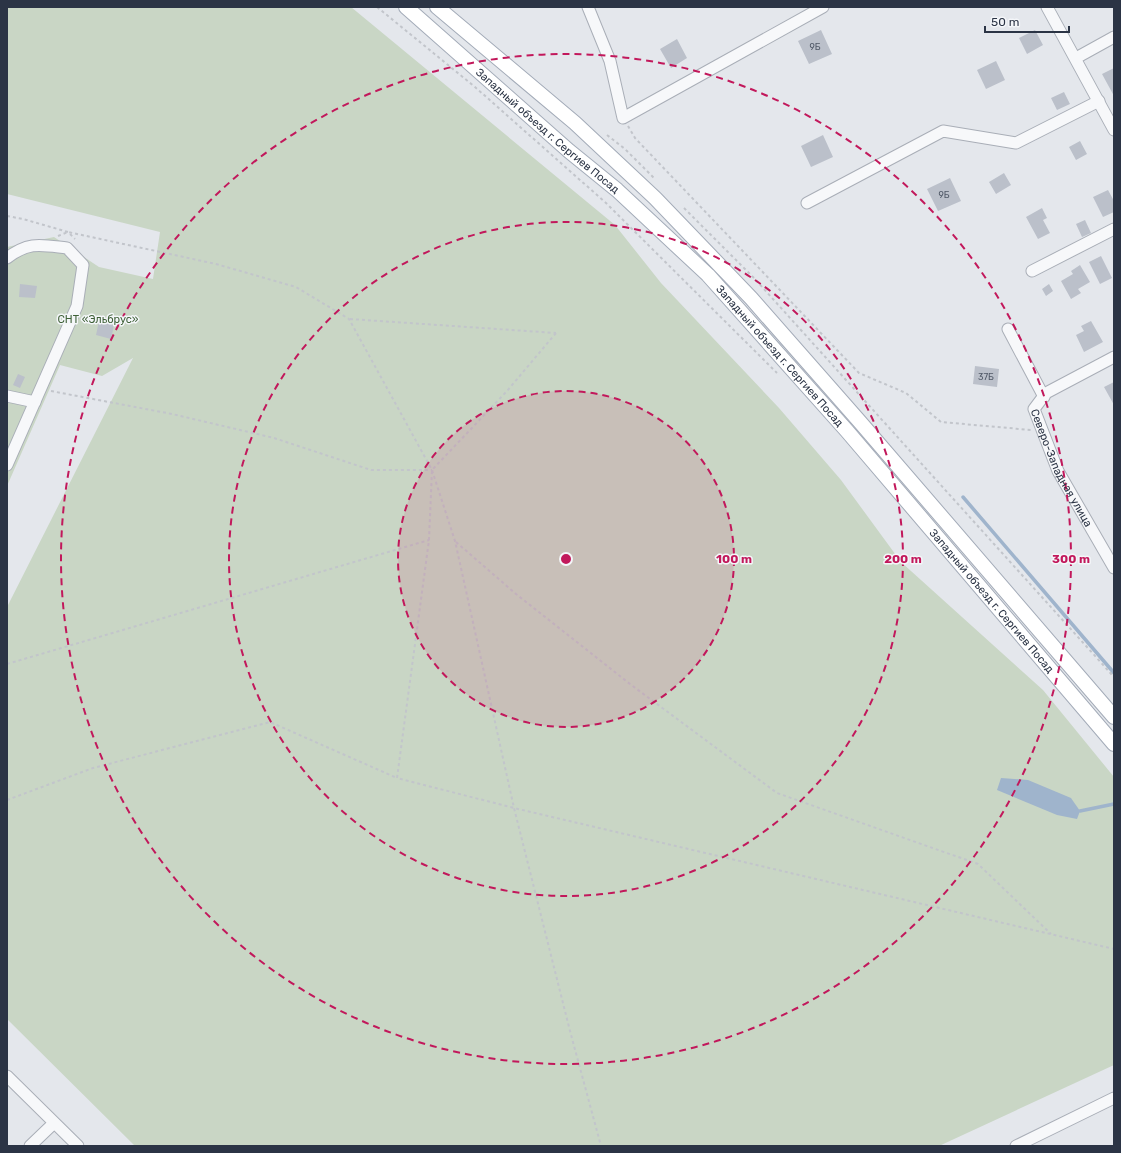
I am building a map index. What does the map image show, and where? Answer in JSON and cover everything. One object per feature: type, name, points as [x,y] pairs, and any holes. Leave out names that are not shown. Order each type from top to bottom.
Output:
[{"type":"main road","name":"Западный объезд г. Сергиев Посад","points":[[406,7],[569,151],[617,190],[708,275],[847,431],[1114,744]]},
{"type":"main road","name":"Западный объезд г. Сергиев Посад","points":[[437,7],[575,123],[655,198],[751,298],[1114,717]]},
{"type":"street","points":[[588,7],[610,61],[623,118],[822,7]]},
{"type":"street","points":[[1047,7],[1114,130]]},
{"type":"street","points":[[1076,58],[1114,37]]},
{"type":"street","points":[[808,203],[943,131],[1016,143],[1099,101]]},
{"type":"street","points":[[1032,270],[1114,229]]},
{"type":"street","points":[[7,258],[18,250],[37,245],[68,248],[83,265],[77,306],[7,465]]},
{"type":"street","points":[[1008,330],[1044,396]]},
{"type":"street","name":"Северо-Западная улица","points":[[1114,358],[1046,393],[1034,410],[1058,470],[1114,568]]},
{"type":"street","points":[[7,396],[35,402]]},
{"type":"street","points":[[7,1076],[78,1146]]},
{"type":"street","points":[[1016,1146],[1114,1098]]},
{"type":"street","points":[[30,1146],[54,1123]]},
{"type":"path","points":[[377,7],[475,87],[606,203],[781,377]]},
{"type":"path","points":[[623,118],[635,138],[859,374],[906,394],[942,422],[1042,432]]},
{"type":"path","points":[[7,216],[68,232],[216,264],[296,287],[349,319],[556,333],[507,391],[432,470],[429,540],[397,778]]},
{"type":"path","points":[[55,237],[68,232]]},
{"type":"path","points":[[68,232],[76,240]]},
{"type":"path","points":[[349,319],[432,470],[455,542],[514,808],[570,1031],[601,1146]]},
{"type":"path","points":[[40,389],[172,414],[274,438],[371,470],[432,470]]},
{"type":"path","points":[[7,664],[429,540]]},
{"type":"path","points":[[455,542],[516,594],[630,684],[777,793],[978,864],[1052,935]]},
{"type":"path","points":[[7,800],[93,768],[270,722],[397,778],[514,808],[1114,949]]},
{"type":"green space","name":"СНТ «Эльбрус»","points":[[7,7],[351,7],[615,225],[661,283],[779,408],[841,480],[901,562],[1043,690],[1114,777],[1114,1065],[939,1146],[135,1146],[7,1019],[7,607],[133,358],[102,376],[60,365],[7,486],[7,247],[54,237],[99,267],[153,279],[160,232],[7,194]]},
{"type":"water","points":[[1001,778],[1028,780],[1071,798],[1080,811],[1077,819],[1057,815],[997,790]]},
{"type":"building","points":[[821,30],[832,54],[809,64],[798,41]]},
{"type":"building","points":[[1035,30],[1043,45],[1027,54],[1019,38]]},
{"type":"building","points":[[677,39],[687,58],[671,68],[660,49]]},
{"type":"building","points":[[996,61],[1005,80],[986,89],[977,70]]},
{"type":"building","points":[[1114,68],[1114,96],[1102,74]]},
{"type":"building","points":[[1064,92],[1070,104],[1057,110],[1051,98]]},
{"type":"building","points":[[823,135],[833,157],[811,167],[801,146]]},
{"type":"building","points":[[1080,141],[1087,154],[1076,160],[1069,147]]},
{"type":"building","points":[[1004,173],[1011,185],[996,194],[989,182]]},
{"type":"building","points":[[950,178],[961,201],[938,211],[927,189]]},
{"type":"building","points":[[1108,190],[1114,201],[1114,212],[1103,217],[1093,197]]},
{"type":"building","points":[[1042,208],[1047,218],[1043,220],[1050,233],[1038,239],[1026,217]]},
{"type":"building","points":[[1085,220],[1091,233],[1082,237],[1076,224]]},
{"type":"building","points":[[1101,256],[1112,278],[1100,284],[1089,262]]},
{"type":"building","points":[[1080,265],[1090,282],[1078,289],[1081,293],[1071,299],[1061,281],[1073,274],[1071,271]]},
{"type":"building","points":[[20,284],[37,286],[35,298],[19,297]]},
{"type":"building","points":[[1049,284],[1053,291],[1046,296],[1042,289]]},
{"type":"building","points":[[99,321],[114,325],[111,339],[96,335]]},
{"type":"building","points":[[1091,321],[1103,342],[1084,352],[1076,335],[1084,331],[1081,326]]},
{"type":"building","points":[[975,366],[999,369],[997,387],[973,384]]},
{"type":"building","points":[[18,374],[25,377],[20,388],[13,385]]},
{"type":"building","points":[[1114,382],[1114,405],[1104,387]]},
{"type":"waterway","points":[[963,497],[1114,673]]},
{"type":"waterway","points":[[1080,811],[1114,804]]}]
